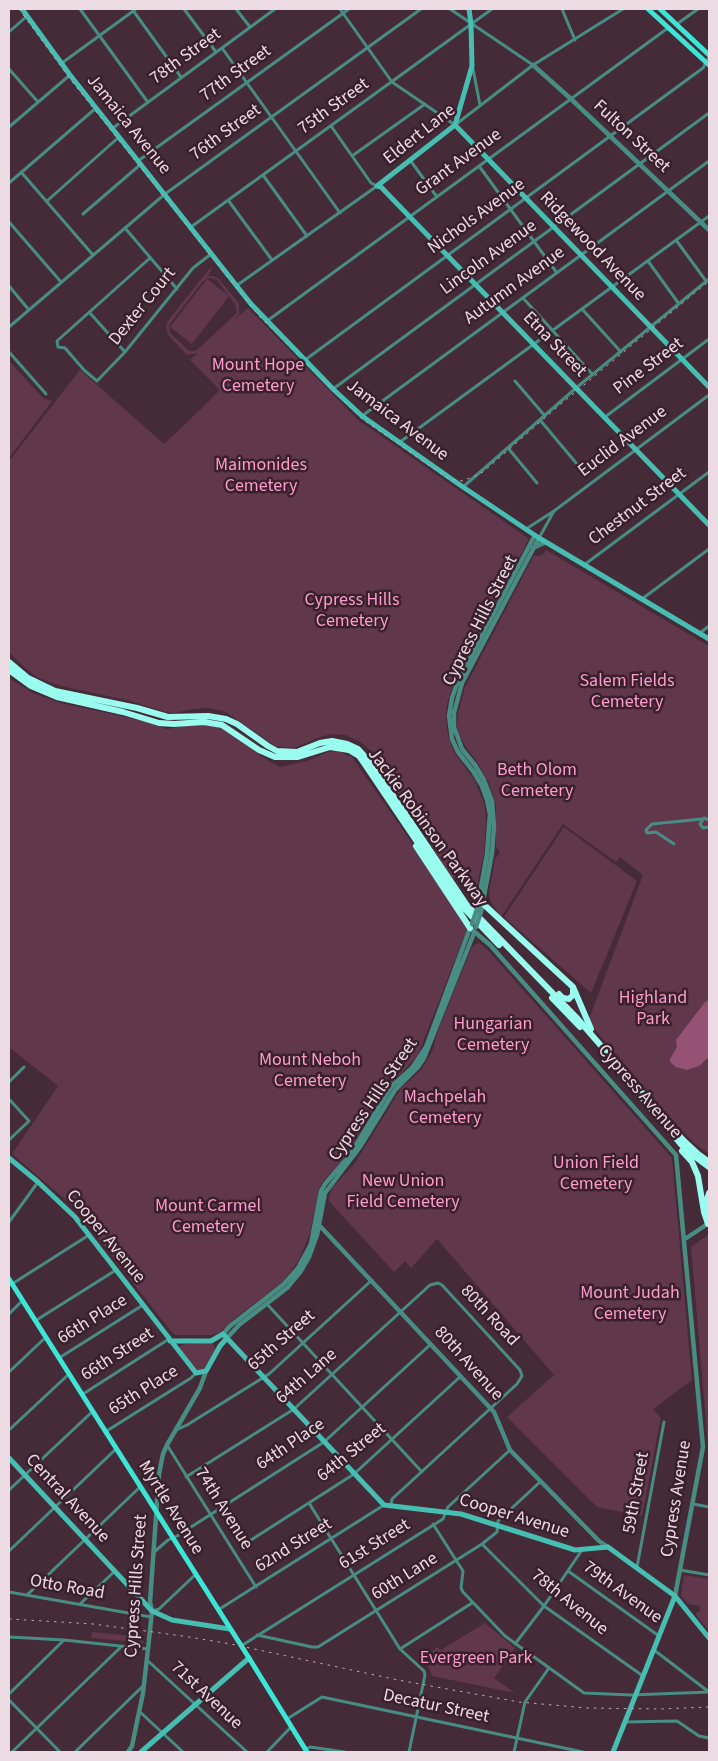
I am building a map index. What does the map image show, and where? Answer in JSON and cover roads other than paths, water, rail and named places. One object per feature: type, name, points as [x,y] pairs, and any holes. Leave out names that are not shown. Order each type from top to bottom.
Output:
[{"type":"highway","name":"Jackie Robinson Parkway","points":[[9,662],[28,678],[49,689],[175,718],[221,717],[237,724],[271,748],[285,752],[300,751],[328,741],[344,742],[358,749],[371,763],[466,904],[610,1054],[683,1140],[709,1162]]},
{"type":"highway","name":"Jackie Robinson Parkway","points":[[9,670],[46,694],[169,724],[216,723],[230,729],[263,752],[280,758],[298,757],[326,747],[345,748],[362,759],[460,905],[581,1028],[685,1149],[709,1167]]},
{"type":"highway","points":[[392,804],[409,835],[473,928]]},
{"type":"highway","points":[[481,902],[573,987],[588,1023],[610,1054]]},
{"type":"highway","points":[[540,979],[565,999],[569,999],[572,996],[573,987]]},
{"type":"highway","points":[[663,1123],[692,1162],[697,1172],[708,1224]]},
{"type":"highway","points":[[708,1212],[706,1200],[709,1193]]},
{"type":"main road","name":"Jamaica Avenue","points":[[22,9],[70,74],[236,286],[267,321],[362,416],[463,487],[546,542],[709,639]]},
{"type":"main road","points":[[455,125],[472,66],[469,9]]},
{"type":"main road","points":[[648,9],[668,28],[709,60]]},
{"type":"main road","points":[[660,9],[709,60]]},
{"type":"main road","name":"Ridgewood Avenue","points":[[455,125],[709,387]]},
{"type":"main road","name":"Eldert Lane","points":[[377,186],[455,125]]},
{"type":"main road","name":"Etna Street","points":[[377,186],[381,187],[410,216],[709,525]]},
{"type":"main road","name":"Cooper Avenue","points":[[9,1158],[66,1207],[90,1234],[196,1373]]},
{"type":"main road","name":"Myrtle Avenue","points":[[10,1281],[306,1751]]},
{"type":"main road","points":[[170,1340],[211,1341],[225,1336],[384,1505]]},
{"type":"main road","name":"Cypress Hills Street","points":[[206,1371],[225,1336]]},
{"type":"main road","points":[[211,1341],[218,1350]]},
{"type":"main road","points":[[196,1373],[206,1371]]},
{"type":"main road","name":"Central Avenue","points":[[9,1458],[115,1571],[152,1614],[172,1620],[230,1629]]},
{"type":"main road","name":"Cooper Avenue","points":[[384,1505],[461,1514],[575,1550],[608,1547]]},
{"type":"main road","points":[[608,1547],[675,1596],[709,1638]]},
{"type":"main road","name":"Cypress Avenue","points":[[612,1752],[675,1596]]},
{"type":"main road","points":[[141,1752],[249,1658]]},
{"type":"street","points":[[80,9],[147,101]]},
{"type":"street","points":[[62,63],[134,9],[181,77]]},
{"type":"street","points":[[184,9],[216,52]]},
{"type":"street","points":[[236,9],[250,28]]},
{"type":"street","name":"78th Street","points":[[113,128],[147,101],[275,9]]},
{"type":"street","points":[[340,9],[392,82],[455,125]]},
{"type":"street","name":"77th Street","points":[[83,214],[140,162],[349,9]]},
{"type":"street","name":"76th Street","points":[[9,327],[165,194],[421,9]]},
{"type":"street","points":[[450,9],[533,65]]},
{"type":"street","name":"75th Street","points":[[191,227],[492,9]]},
{"type":"street","points":[[562,9],[575,40]]},
{"type":"street","name":"Eldert Lane","points":[[455,125],[533,65],[623,9]]},
{"type":"street","points":[[676,24],[698,9]]},
{"type":"street","points":[[9,32],[27,15]]},
{"type":"street","name":"Grant Avenue","points":[[267,321],[668,28]]},
{"type":"street","points":[[222,48],[340,212]]},
{"type":"street","name":"Nichols Avenue","points":[[305,360],[704,68],[709,60]]},
{"type":"street","name":"Fulton Street","points":[[533,65],[709,230]]},
{"type":"street","points":[[472,66],[480,105]]},
{"type":"street","points":[[9,69],[38,102]]},
{"type":"street","points":[[9,127],[70,74]]},
{"type":"street","points":[[352,156],[425,104]]},
{"type":"street","points":[[9,183],[96,107]]},
{"type":"street","name":"Lincoln Avenue","points":[[333,389],[709,113]]},
{"type":"street","points":[[331,126],[371,183],[377,186]]},
{"type":"street","points":[[46,201],[120,137]]},
{"type":"street","points":[[410,160],[437,197]]},
{"type":"street","name":"Autumn Avenue","points":[[362,416],[709,161]]},
{"type":"street","points":[[479,166],[557,272]]},
{"type":"street","points":[[22,172],[93,255]]},
{"type":"street","points":[[263,175],[306,236]]},
{"type":"street","name":"Eldert Lane","points":[[236,286],[377,186]]},
{"type":"street","points":[[228,200],[272,260]]},
{"type":"street","points":[[399,443],[709,216]]},
{"type":"street","points":[[9,222],[61,282]]},
{"type":"street","points":[[125,228],[177,288]]},
{"type":"street","points":[[463,487],[576,388],[708,280],[676,240]]},
{"type":"street","name":"Dexter Court","points":[[89,312],[57,341],[58,347],[65,348],[84,370],[98,381],[125,352],[192,268],[212,254]]},
{"type":"street","points":[[125,352],[89,312],[150,258]]},
{"type":"street","points":[[648,261],[679,304]]},
{"type":"street","points":[[9,286],[29,310]]},
{"type":"street","points":[[523,298],[593,375]]},
{"type":"street","points":[[582,309],[621,352]]},
{"type":"street","name":"Pine Street","points":[[605,417],[709,339]]},
{"type":"street","points":[[9,352],[46,394]]},
{"type":"street","points":[[515,381],[545,416]]},
{"type":"street","name":"Euclid Avenue","points":[[526,529],[554,511],[709,395]]},
{"type":"street","points":[[540,420],[577,464]]},
{"type":"street","points":[[508,448],[538,483]]},
{"type":"street","name":"Chestnut Street","points":[[584,565],[709,472]]},
{"type":"street","name":"Euclid Avenue","points":[[537,536],[554,511]]},
{"type":"street","name":"Cypress Hills Street","points":[[225,1336],[230,1326],[287,1288],[301,1270],[309,1257],[318,1235],[325,1193],[360,1147],[395,1090],[418,1067],[427,1048],[479,910],[492,853],[494,826],[492,801],[484,780],[462,749],[454,727],[454,713],[462,683],[533,548],[537,536]]},
{"type":"street","name":"Cypress Hills Street","points":[[481,902],[490,814],[482,786],[473,770],[458,752],[452,739],[449,716],[452,698],[458,681],[537,536]]},
{"type":"street","points":[[533,548],[546,542]]},
{"type":"street","points":[[642,599],[709,549]]},
{"type":"street","points":[[700,633],[709,626]]},
{"type":"street","points":[[702,819],[700,822],[702,827],[709,827]]},
{"type":"street","points":[[674,844],[656,832],[647,832],[646,830],[652,824],[709,819]]},
{"type":"street","name":"Cypress Avenue","points":[[473,928],[676,1156],[703,1447],[675,1596]]},
{"type":"street","name":"Cypress Hills Street","points":[[266,1303],[291,1277],[310,1244],[321,1191],[325,1184],[350,1156],[391,1087],[412,1068],[427,1048]]},
{"type":"street","points":[[9,1082],[24,1067]]},
{"type":"street","points":[[9,1099],[29,1121],[9,1140]]},
{"type":"street","points":[[9,1222],[38,1182]]},
{"type":"street","name":"80th Avenue","points":[[319,1224],[491,1408],[510,1450],[599,1541],[608,1547]]},
{"type":"street","points":[[685,1239],[708,1224]]},
{"type":"street","points":[[10,1281],[90,1234]]},
{"type":"street","points":[[35,1321],[116,1270]]},
{"type":"street","name":"65th Street","points":[[176,1430],[264,1377],[372,1279]]},
{"type":"street","name":"64th Lane","points":[[186,1477],[294,1409],[434,1283]]},
{"type":"street","name":"80th Road","points":[[434,1283],[442,1285],[522,1373],[521,1379],[517,1384],[491,1408]]},
{"type":"street","points":[[9,1314],[23,1301]]},
{"type":"street","points":[[266,1303],[422,1472]]},
{"type":"street","name":"66th Place","points":[[59,1358],[143,1305]]},
{"type":"street","points":[[9,1372],[46,1337]]},
{"type":"street","name":"66th Street","points":[[82,1395],[170,1340]]},
{"type":"street","name":"64th Place","points":[[153,1553],[168,1540],[324,1442],[432,1344]]},
{"type":"street","name":"Cypress Hills Street","points":[[133,1752],[132,1746],[144,1686],[152,1614],[150,1602],[158,1474],[167,1445],[200,1388],[206,1371]]},
{"type":"street","name":"65th Place","points":[[105,1432],[196,1373]]},
{"type":"street","name":"66th Place","points":[[9,1430],[69,1374]]},
{"type":"street","name":"64th Street","points":[[251,1540],[354,1474],[461,1376]]},
{"type":"street","points":[[390,1506],[392,1499],[491,1408]]},
{"type":"street","name":"66th Street","points":[[9,1490],[92,1412]]},
{"type":"street","name":"59th Street","points":[[636,1568],[664,1422]]},
{"type":"street","name":"74th Avenue","points":[[167,1445],[256,1587]]},
{"type":"street","points":[[9,1551],[116,1449]]},
{"type":"street","name":"61st Street","points":[[241,1646],[443,1519],[448,1507],[510,1450]]},
{"type":"street","name":"60th Lane","points":[[258,1635],[318,1647],[482,1544],[497,1532],[498,1521],[541,1481]]},
{"type":"street","points":[[27,1595],[140,1487]]},
{"type":"street","points":[[309,1504],[400,1649],[424,1671],[425,1675],[410,1752]]},
{"type":"street","points":[[692,1504],[709,1507]]},
{"type":"street","name":"62nd Street","points":[[218,1610],[384,1505]]},
{"type":"street","points":[[434,1524],[463,1571],[461,1588],[472,1603],[505,1636],[584,1693],[709,1692]]},
{"type":"street","name":"78th Avenue","points":[[482,1544],[544,1606],[643,1677]]},
{"type":"street","points":[[515,1644],[583,1550]]},
{"type":"street","points":[[680,1570],[709,1575]]},
{"type":"street","points":[[80,1604],[115,1571]]},
{"type":"street","name":"79th Avenue","points":[[568,1571],[659,1637]]},
{"type":"street","points":[[152,1614],[196,1574]]},
{"type":"street","name":"Otto Road","points":[[9,1592],[152,1614]]},
{"type":"street","points":[[400,1649],[472,1603]]},
{"type":"street","points":[[9,1637],[148,1648]]},
{"type":"street","points":[[9,1694],[64,1640]]},
{"type":"street","points":[[12,1752],[122,1646]]},
{"type":"street","name":"79th Avenue","points":[[654,1650],[709,1692]]},
{"type":"street","name":"71st Avenue","points":[[147,1660],[247,1752]]},
{"type":"street","points":[[514,1752],[525,1702],[548,1668]]},
{"type":"street","points":[[75,1752],[144,1686]]},
{"type":"street","name":"Decatur Street","points":[[287,1719],[322,1697],[583,1752]]},
{"type":"street","points":[[9,1700],[60,1752]]},
{"type":"street","points":[[139,1711],[182,1752]]},
{"type":"street","points":[[624,1722],[677,1721],[699,1736],[709,1738]]},
{"type":"street","points":[[267,1752],[292,1726]]},
{"type":"street","name":"Cypress Hills Street","points":[[128,1752],[132,1746]]},
{"type":"street","points":[[306,1751],[310,1747],[345,1752]]},
{"type":"railway","points":[[19,9],[70,79],[259,316],[362,419],[449,479],[463,481],[483,472],[555,409],[709,281]]},
{"type":"railway","points":[[9,1619],[93,1624],[183,1636],[231,1644],[398,1680],[519,1702],[587,1708],[660,1709],[709,1707]]},
{"type":"park label","name":"Mount Hope Cemetery","points":[[258,376]]},
{"type":"park label","name":"Maimonides Cemetery","points":[[261,476]]},
{"type":"park label","name":"Cypress Hills Cemetery","points":[[352,611]]},
{"type":"park label","name":"Salem Fields Cemetery","points":[[627,692]]},
{"type":"park label","name":"Beth Olom Cemetery","points":[[537,781]]},
{"type":"park label","name":"Highland Park","points":[[653,1009]]},
{"type":"park label","name":"Hungarian Cemetery","points":[[493,1035]]},
{"type":"park label","name":"Mount Neboh Cemetery","points":[[310,1071]]},
{"type":"park label","name":"Machpelah Cemetery","points":[[445,1108]]},
{"type":"park label","name":"Union Field Cemetery","points":[[596,1174]]},
{"type":"park label","name":"New Union Field Cemetery","points":[[403,1192]]},
{"type":"park label","name":"Mount Carmel Cemetery","points":[[208,1217]]},
{"type":"park label","name":"Mount Judah Cemetery","points":[[630,1304]]},
{"type":"park label","name":"Evergreen Park","points":[[476,1659]]}]
